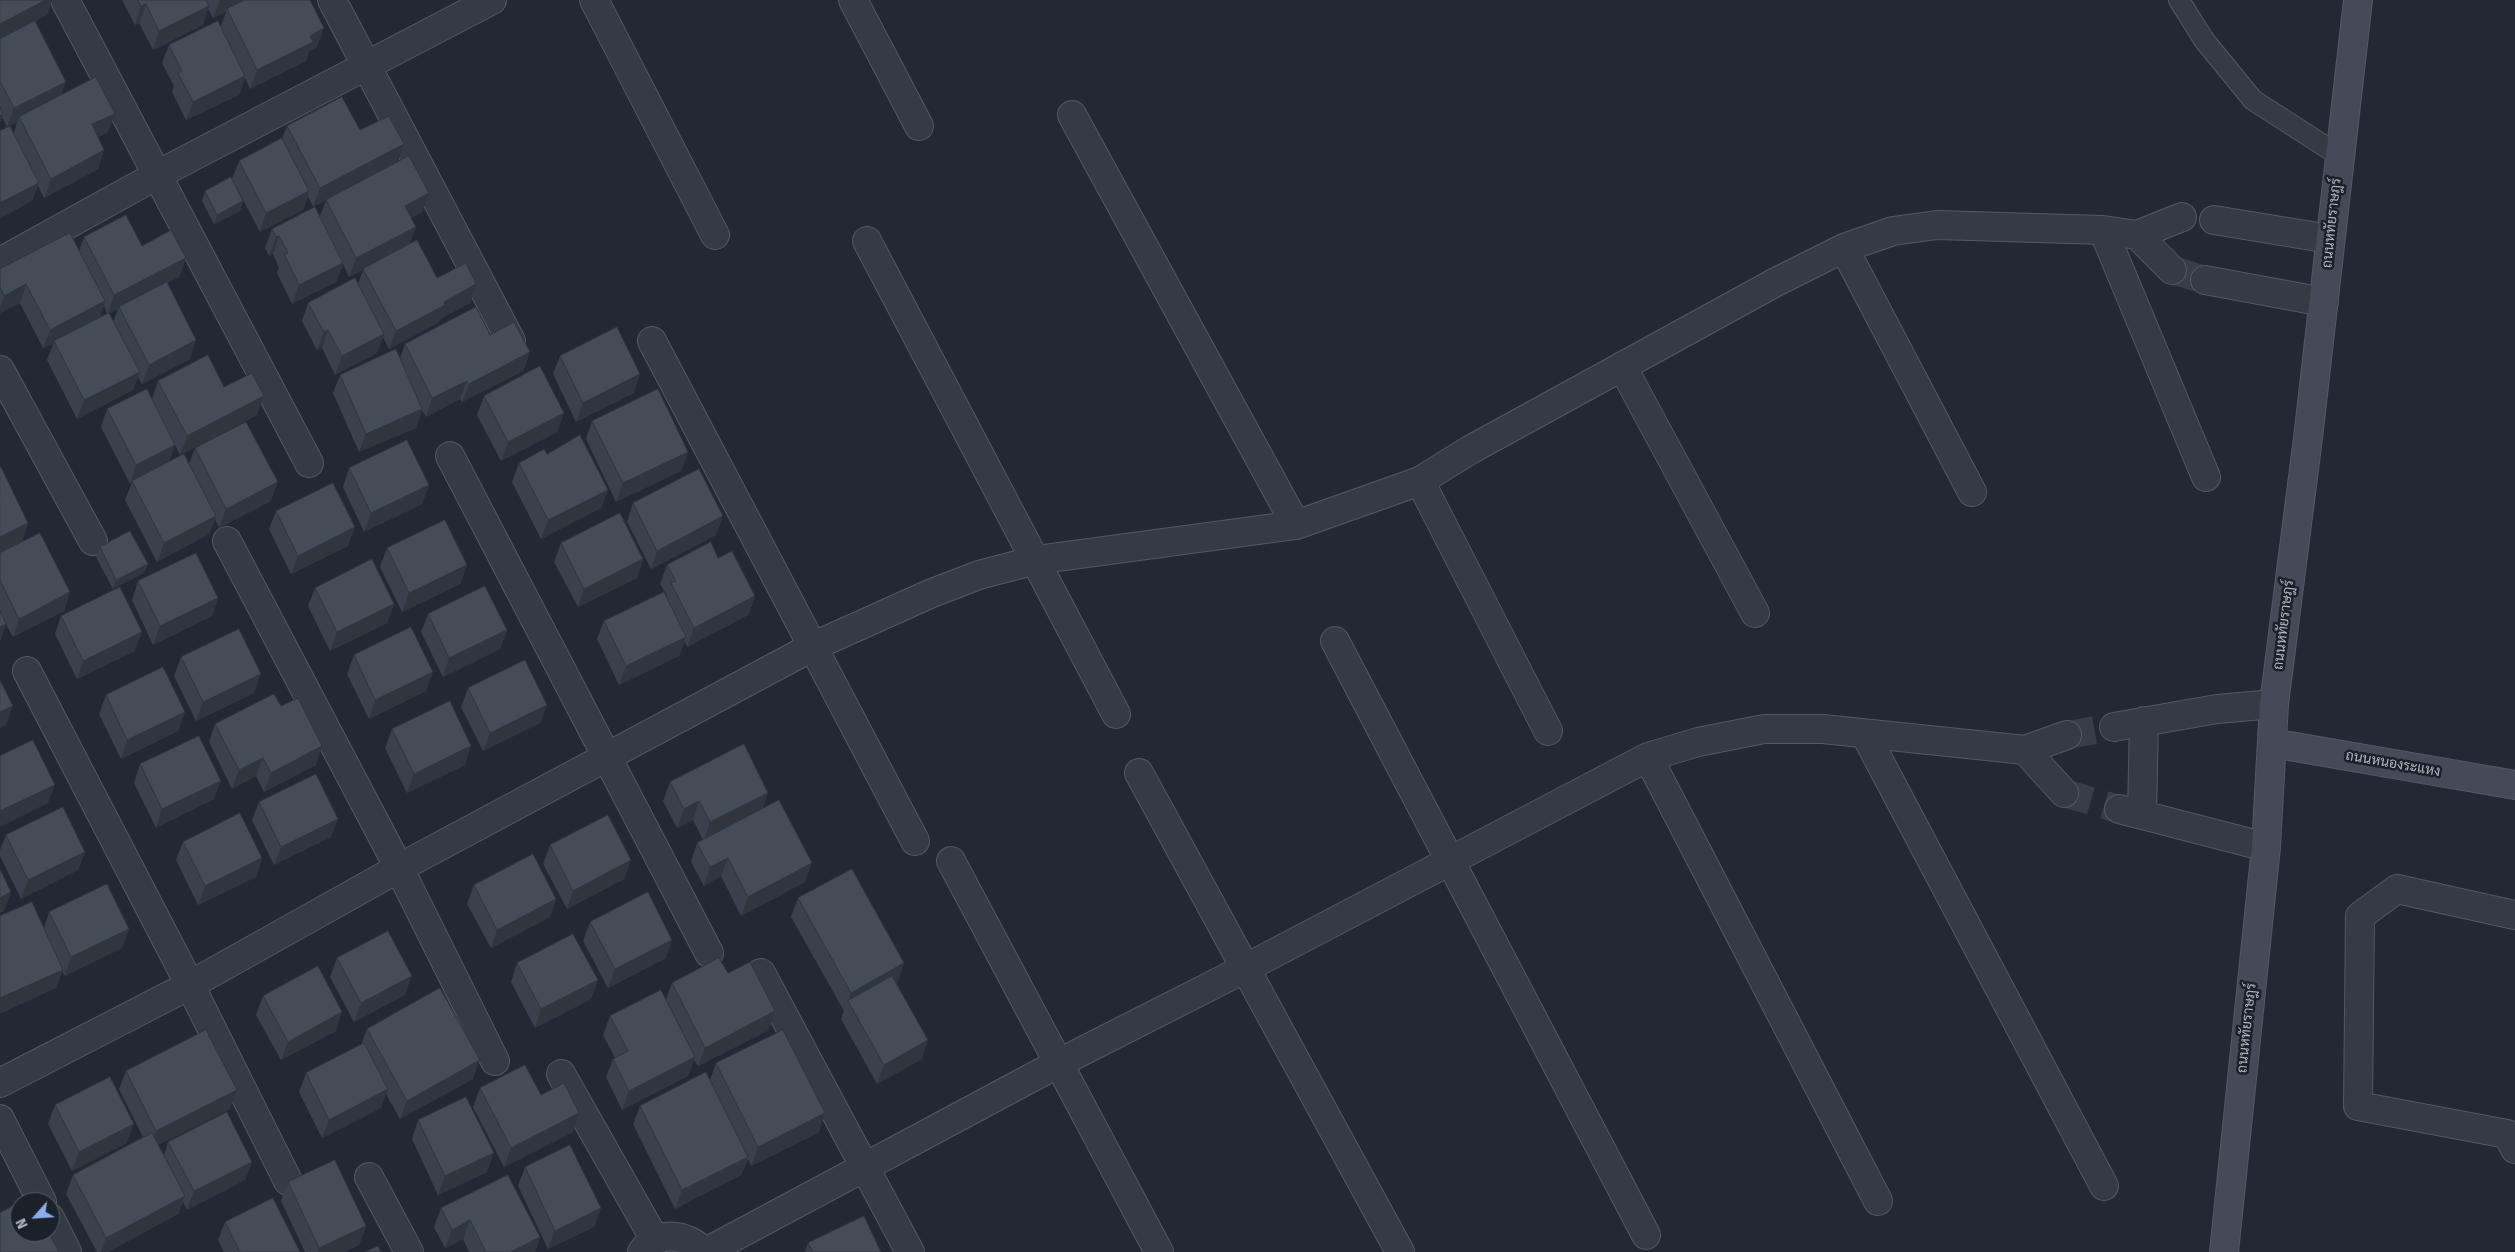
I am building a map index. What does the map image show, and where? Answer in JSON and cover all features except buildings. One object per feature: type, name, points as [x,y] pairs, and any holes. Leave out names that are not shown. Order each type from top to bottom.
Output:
[{"type":"main road","name":"ถนนหทัยราษฎร์","points":[[2224,1252],[2266,847],[2274,704],[2324,302],[2358,0]]},
{"type":"main road","name":"ถนนหนองระแหง","points":[[2272,743],[2515,785]]},
{"type":"street","points":[[65,0],[159,174],[308,463]]},
{"type":"street","points":[[332,0],[511,341]]},
{"type":"street","points":[[0,262],[159,174],[492,0]]},
{"type":"street","points":[[594,0],[715,235]]},
{"type":"street","points":[[853,0],[919,126]]},
{"type":"street","points":[[1072,115],[1296,525]]},
{"type":"street","points":[[0,1083],[190,985],[399,868],[814,646],[979,575],[1036,560],[1296,525],[1420,481],[1470,450],[1776,282],[1844,248],[1893,231],[1936,225],[2103,230],[2137,235],[2182,217]]},
{"type":"street","points":[[2214,220],[2330,239]]},
{"type":"street","points":[[2103,230],[2206,477]]},
{"type":"street","points":[[2137,235],[2172,270]]},
{"type":"street","points":[[867,241],[1116,714]]},
{"type":"street","points":[[1844,248],[1972,492]]},
{"type":"street","points":[[2206,280],[2324,302]]},
{"type":"street","points":[[652,341],[915,841]]},
{"type":"street","points":[[1622,366],[1755,613]]},
{"type":"street","points":[[0,370],[93,541]]},
{"type":"street","points":[[450,456],[709,953]]},
{"type":"street","points":[[1420,481],[1548,731]]},
{"type":"street","points":[[227,541],[399,868],[495,1061]]},
{"type":"street","points":[[1335,641],[1646,1235]]},
{"type":"street","points":[[27,671],[190,985],[288,1180]]},
{"type":"street","points":[[2114,727],[2217,709],[2274,704]]},
{"type":"street","points":[[2144,721],[2131,812],[2266,847]]},
{"type":"street","points":[[561,1074],[649,1246],[668,1236],[682,1237],[695,1242],[705,1252],[1059,1063],[1246,968],[1648,758],[1698,742],[1764,729],[1823,728],[2025,750],[2067,735]]},
{"type":"street","points":[[1865,734],[2104,1186]]},
{"type":"street","points":[[2025,750],[2064,793]]},
{"type":"street","points":[[1648,758],[1878,1201]]},
{"type":"street","points":[[1139,773],[1400,1252]]},
{"type":"street","points":[[951,861],[1159,1252]]},
{"type":"street","points":[[2515,915],[2397,889],[2360,916],[2358,1106],[2507,1134],[2515,1149]]},
{"type":"street","points":[[761,973],[910,1252]]},
{"type":"street","points":[[0,1119],[37,1192]]},
{"type":"street","points":[[369,1177],[409,1252]]},
{"type":"street","points":[[60,1238],[67,1252]]},
{"type":"lane","points":[[2179,0],[2204,40],[2253,100],[2340,156]]},
{"type":"tunnel","points":[[2172,270],[2205,280]]},
{"type":"tunnel","points":[[2067,735],[2114,727]]},
{"type":"tunnel","points":[[2064,793],[2119,809]]}]
